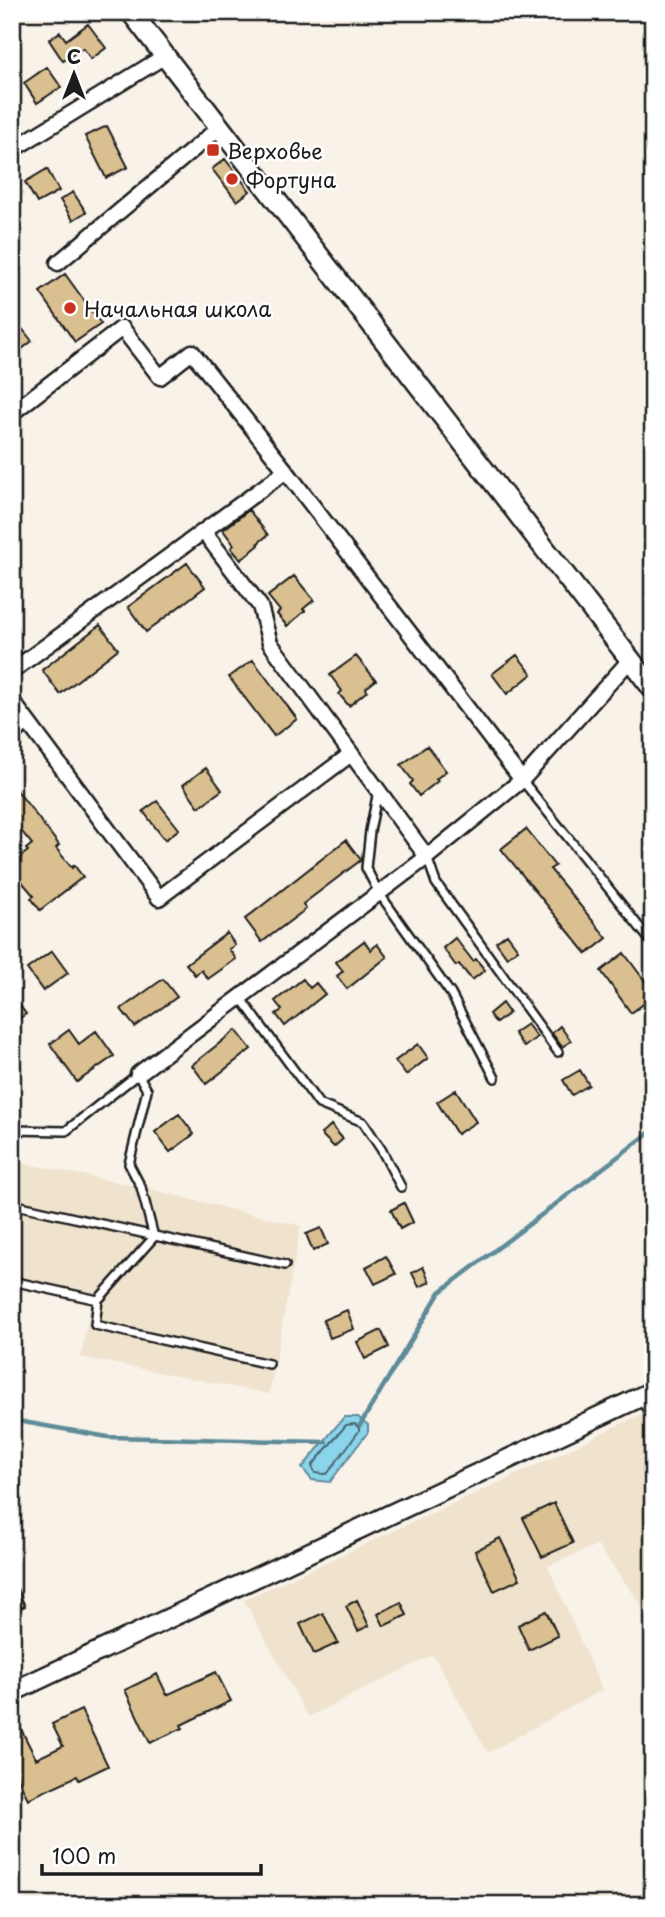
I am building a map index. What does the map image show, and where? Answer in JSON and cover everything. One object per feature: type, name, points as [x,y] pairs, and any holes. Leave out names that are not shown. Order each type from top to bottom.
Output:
[{"type":"main road","points":[[131,12],[653,689]]},
{"type":"street","points":[[12,150],[165,56]]},
{"type":"street","points":[[58,262],[220,127]]},
{"type":"street","points":[[12,413],[122,328],[160,377],[192,352],[523,780]]},
{"type":"street","points":[[12,671],[286,471]]},
{"type":"street","points":[[204,532],[260,606],[270,643],[427,857]]},
{"type":"street","points":[[138,1074],[427,857],[523,780],[631,660]]},
{"type":"street","points":[[12,701],[159,898],[352,754]]},
{"type":"street","points":[[12,1692],[646,1395]]},
{"type":"lane","points":[[12,738],[30,725]]},
{"type":"lane","points":[[523,780],[653,944]]},
{"type":"lane","points":[[379,790],[370,831],[366,868],[379,893],[451,994],[495,1078]]},
{"type":"lane","points":[[427,857],[436,883],[558,1052]]},
{"type":"lane","points":[[240,997],[318,1104],[363,1122],[401,1187]]},
{"type":"lane","points":[[12,1130],[66,1131],[138,1074],[147,1090],[130,1164],[141,1187],[154,1237]]},
{"type":"lane","points":[[12,1205],[285,1265]]},
{"type":"lane","points":[[154,1237],[99,1300],[95,1325],[269,1364]]},
{"type":"lane","points":[[12,1281],[99,1300]]},
{"type":"lane","points":[[646,1395],[653,1418]]},
{"type":"shaded area","points":[[12,1161],[141,1187],[301,1226],[269,1394],[81,1357],[91,1301],[12,1282]]},
{"type":"shaded area","points":[[653,1408],[653,1620],[597,1545],[548,1566],[602,1690],[488,1753],[433,1655],[308,1717],[244,1600],[552,1458]]},
{"type":"water","points":[[344,1417],[358,1417],[368,1425],[368,1432],[330,1482],[312,1480],[302,1468]]},
{"type":"building","points":[[88,24],[106,48],[91,59],[83,48],[63,61],[49,40],[60,32],[66,40]]},
{"type":"building","points":[[47,67],[61,87],[37,103],[24,83]]},
{"type":"building","points":[[107,126],[128,167],[106,178],[85,136]]},
{"type":"building","points":[[225,159],[250,191],[237,201],[212,169]]},
{"type":"building","points":[[47,169],[59,191],[37,203],[25,182]]},
{"type":"building","points":[[73,192],[86,212],[73,220],[60,200]]},
{"type":"building","name":"Начальная школа","points":[[65,274],[101,324],[75,342],[40,292]]},
{"type":"building","points":[[12,316],[32,341],[12,357]]},
{"type":"building","points":[[249,510],[268,535],[241,560],[231,548],[234,545],[223,530]]},
{"type":"building","points":[[187,563],[205,587],[146,632],[128,607]]},
{"type":"building","points":[[294,576],[314,600],[287,626],[277,614],[280,611],[268,596]]},
{"type":"building","points":[[100,625],[118,649],[60,694],[42,670]]},
{"type":"building","points":[[517,655],[532,674],[507,694],[492,674]]},
{"type":"building","points":[[356,656],[376,680],[349,706],[339,694],[342,691],[330,675]]},
{"type":"building","points":[[253,660],[297,719],[274,736],[229,677]]},
{"type":"building","points":[[427,746],[446,771],[419,796],[410,784],[413,781],[401,765]]},
{"type":"building","points":[[206,768],[222,790],[199,807],[183,785]]},
{"type":"building","points":[[12,784],[59,845],[56,848],[83,877],[40,910],[31,898],[34,896],[18,877],[12,882],[12,863],[28,851],[26,849],[32,844],[18,827],[12,831]]},
{"type":"building","points":[[157,801],[179,829],[165,840],[143,811]]},
{"type":"building","points":[[526,829],[555,866],[550,869],[607,938],[587,954],[501,849]]},
{"type":"building","points":[[346,840],[361,860],[303,904],[306,909],[262,942],[245,919]]},
{"type":"building","points":[[227,933],[235,945],[229,949],[236,959],[208,979],[201,970],[195,975],[186,964]]},
{"type":"building","points":[[507,934],[518,949],[507,957],[496,942]]},
{"type":"building","points":[[455,938],[473,961],[476,959],[485,970],[472,980],[459,964],[456,966],[443,948]]},
{"type":"building","points":[[364,941],[371,950],[377,944],[387,957],[347,989],[337,976],[343,971],[336,962]]},
{"type":"building","points":[[52,951],[68,973],[43,991],[27,969]]},
{"type":"building","points":[[624,953],[653,992],[653,997],[631,1013],[601,971]]},
{"type":"building","points":[[163,979],[177,997],[135,1027],[121,1009]]},
{"type":"building","points":[[303,979],[310,988],[316,983],[325,994],[285,1026],[276,1014],[282,1010],[275,1001]]},
{"type":"building","points":[[12,995],[26,1014],[12,1023]]},
{"type":"building","points":[[502,1003],[509,1013],[496,1023],[489,1014]]},
{"type":"building","points":[[527,1024],[537,1037],[524,1047],[514,1033]]},
{"type":"building","points":[[560,1026],[571,1041],[562,1047],[552,1033]]},
{"type":"building","points":[[69,1030],[79,1044],[96,1031],[114,1056],[77,1082],[50,1044]]},
{"type":"building","points":[[236,1030],[251,1049],[206,1084],[192,1065]]},
{"type":"building","points":[[418,1044],[428,1058],[406,1075],[395,1061]]},
{"type":"building","points":[[580,1070],[589,1085],[572,1095],[563,1080]]},
{"type":"building","points":[[456,1090],[476,1122],[457,1134],[437,1102]]},
{"type":"building","points":[[179,1114],[194,1134],[170,1152],[155,1132]]},
{"type":"building","points":[[331,1125],[343,1139],[334,1147],[321,1134]]},
{"type":"building","points":[[404,1203],[413,1222],[400,1229],[391,1210]]},
{"type":"building","points":[[321,1228],[328,1244],[313,1251],[306,1234]]},
{"type":"building","points":[[386,1256],[396,1274],[375,1284],[366,1267]]},
{"type":"building","points":[[423,1267],[430,1282],[419,1287],[412,1273]]},
{"type":"building","points":[[347,1310],[354,1329],[330,1338],[323,1320]]},
{"type":"building","points":[[381,1330],[389,1347],[365,1359],[357,1342]]},
{"type":"building","points":[[554,1503],[573,1543],[542,1557],[523,1518]]},
{"type":"building","points":[[500,1538],[520,1579],[494,1591],[475,1551]]},
{"type":"building","points":[[12,1578],[25,1606],[12,1612]]},
{"type":"building","points":[[357,1600],[369,1626],[358,1631],[346,1606]]},
{"type":"building","points":[[401,1602],[407,1615],[384,1626],[378,1614]]},
{"type":"building","points":[[546,1611],[558,1636],[529,1650],[518,1625]]},
{"type":"building","points":[[323,1613],[338,1643],[314,1654],[300,1624]]},
{"type":"building","points":[[216,1672],[231,1701],[150,1743],[125,1690],[157,1674],[167,1695]]},
{"type":"building","points":[[81,1710],[108,1766],[79,1780],[77,1776],[28,1799],[12,1766],[12,1711],[36,1759],[63,1746],[52,1724]]},
{"type":"waterway","points":[[360,1425],[440,1292],[653,1130]]},
{"type":"waterway","points":[[12,1420],[108,1437],[326,1442]]},
{"type":"place","name":"Верховье","points":[[213,150]]},
{"type":"place","name":"Фортуна","points":[[232,179]]},
{"type":"place","name":"Начальная школа","points":[[70,308]]}]
